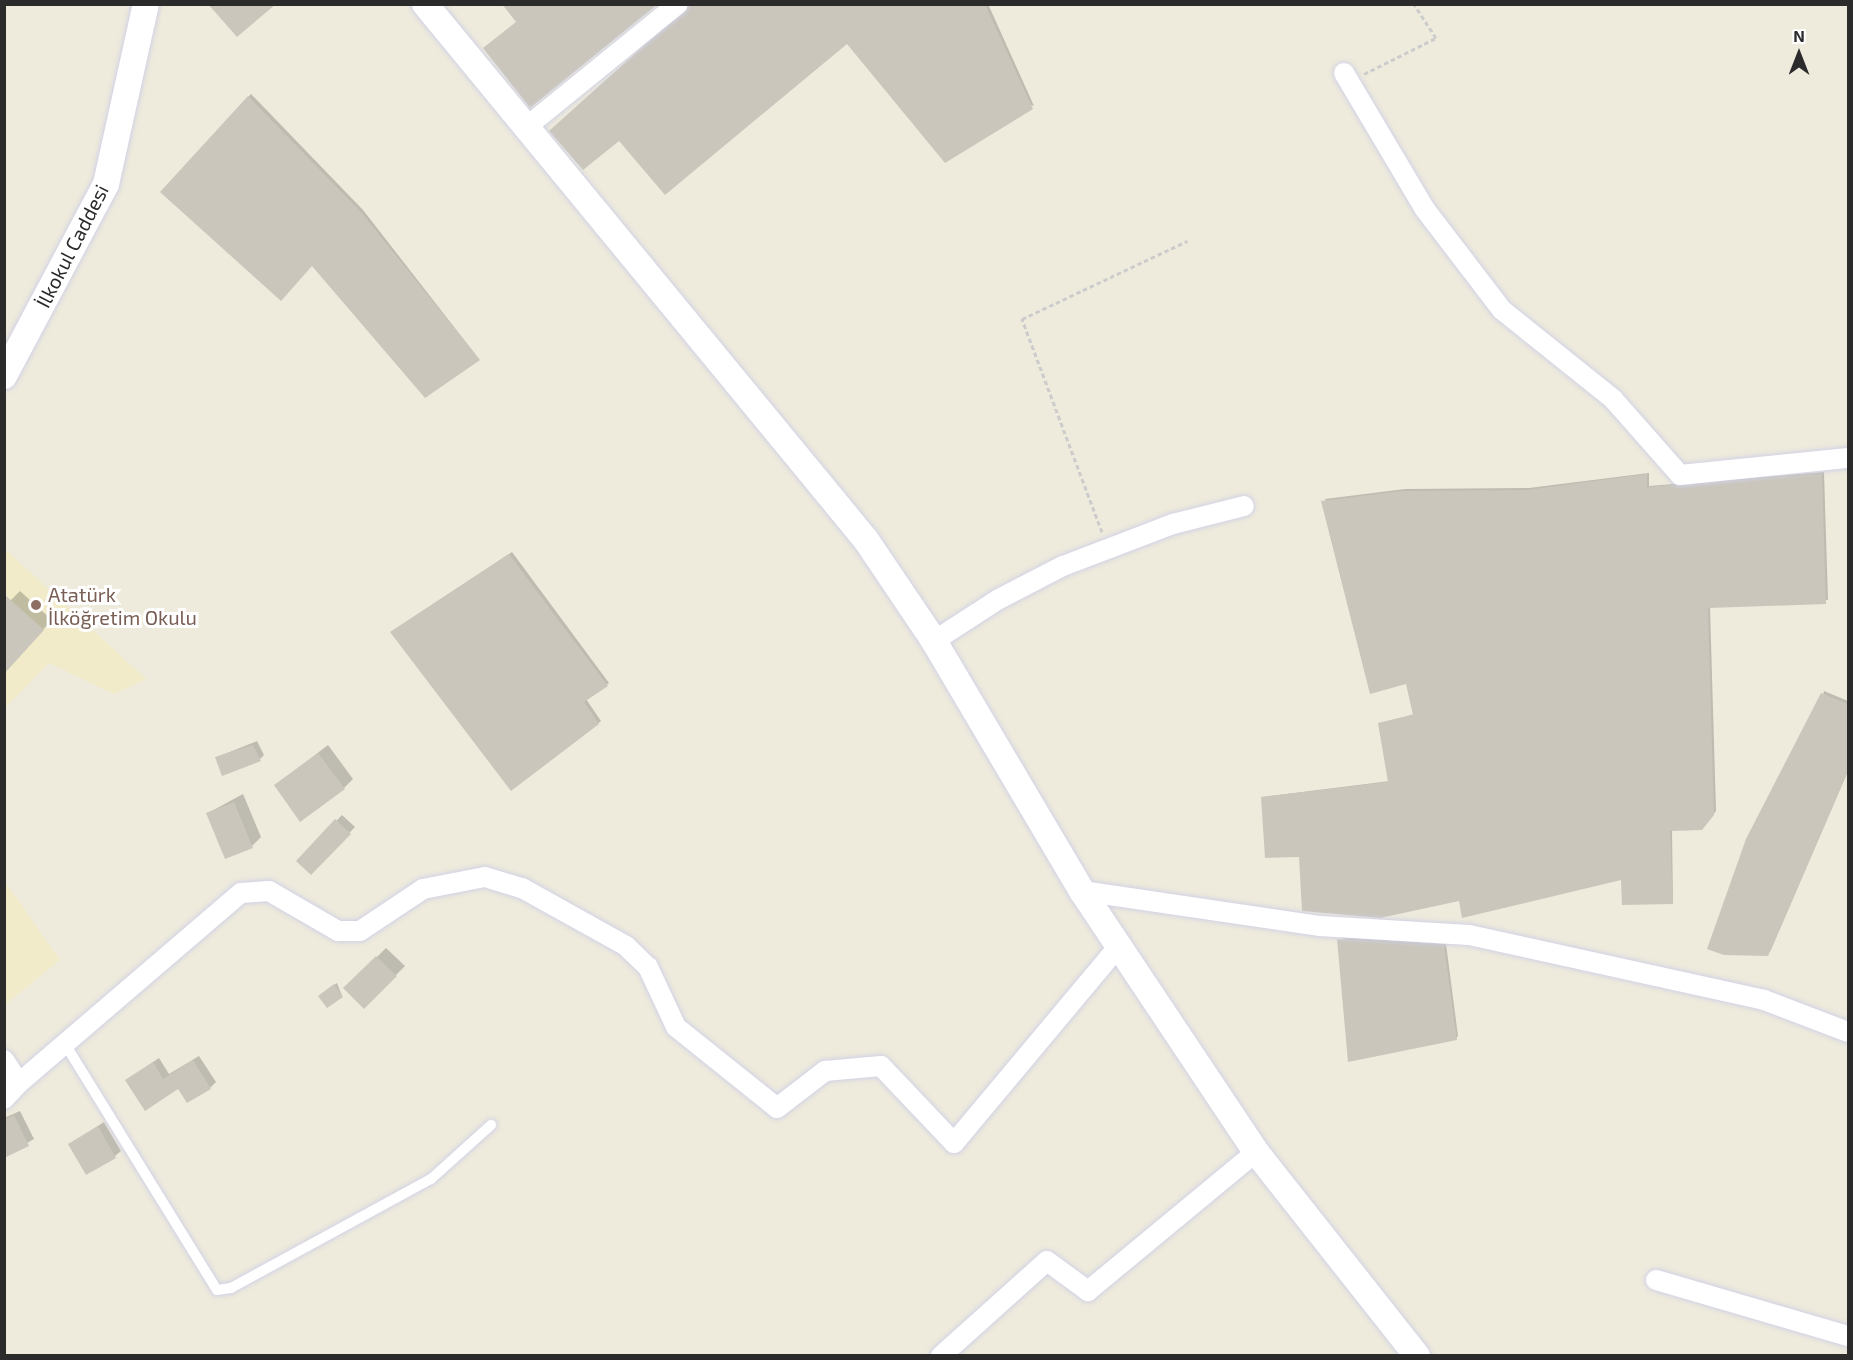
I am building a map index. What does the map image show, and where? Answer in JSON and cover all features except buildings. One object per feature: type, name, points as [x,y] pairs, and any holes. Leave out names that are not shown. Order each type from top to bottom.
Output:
[{"type":"street","name":"İlkokul Caddesi","points":[[4,376],[106,184],[147,4]]},
{"type":"street","points":[[426,4],[524,129],[866,540],[934,641],[1118,947],[1256,1152],[1417,1356]]},
{"type":"street","points":[[524,129],[678,4]]},
{"type":"street","points":[[1346,77],[1424,208],[1502,310],[1613,399],[1680,475],[1848,458]]},
{"type":"street","points":[[934,641],[999,598],[1108,548],[1245,506]]},
{"type":"street","points":[[4,1099],[19,1083],[241,892],[269,891],[338,931],[360,931],[423,889],[485,877],[522,888],[626,946],[648,968],[676,1027],[777,1108],[825,1071],[881,1066],[954,1143],[1118,947]]},
{"type":"street","points":[[1083,891],[1320,926],[1469,936],[1607,962],[1764,1000],[1848,1032]]},
{"type":"street","points":[[4,1060],[19,1083]]},
{"type":"street","points":[[941,1356],[1047,1261],[1088,1291],[1256,1152]]},
{"type":"street","points":[[1656,1280],[1848,1336]]},
{"type":"lane","points":[[65,1044],[217,1290],[231,1288],[431,1179],[491,1125]]},
{"type":"path","points":[[1346,77],[1436,38],[1414,4]]},
{"type":"path","points":[[1108,548],[1022,319],[1186,241]]},
{"type":"shaded area","name":"Atatürk İlköğretim Okulu","points":[[4,548],[146,679],[114,694],[49,663],[5,708]]},
{"type":"shaded area","points":[[4,880],[60,960],[5,1005],[4,1005]]},
{"type":"place","name":"Atatürk İlköğretim Okulu","points":[[36,605]]}]
